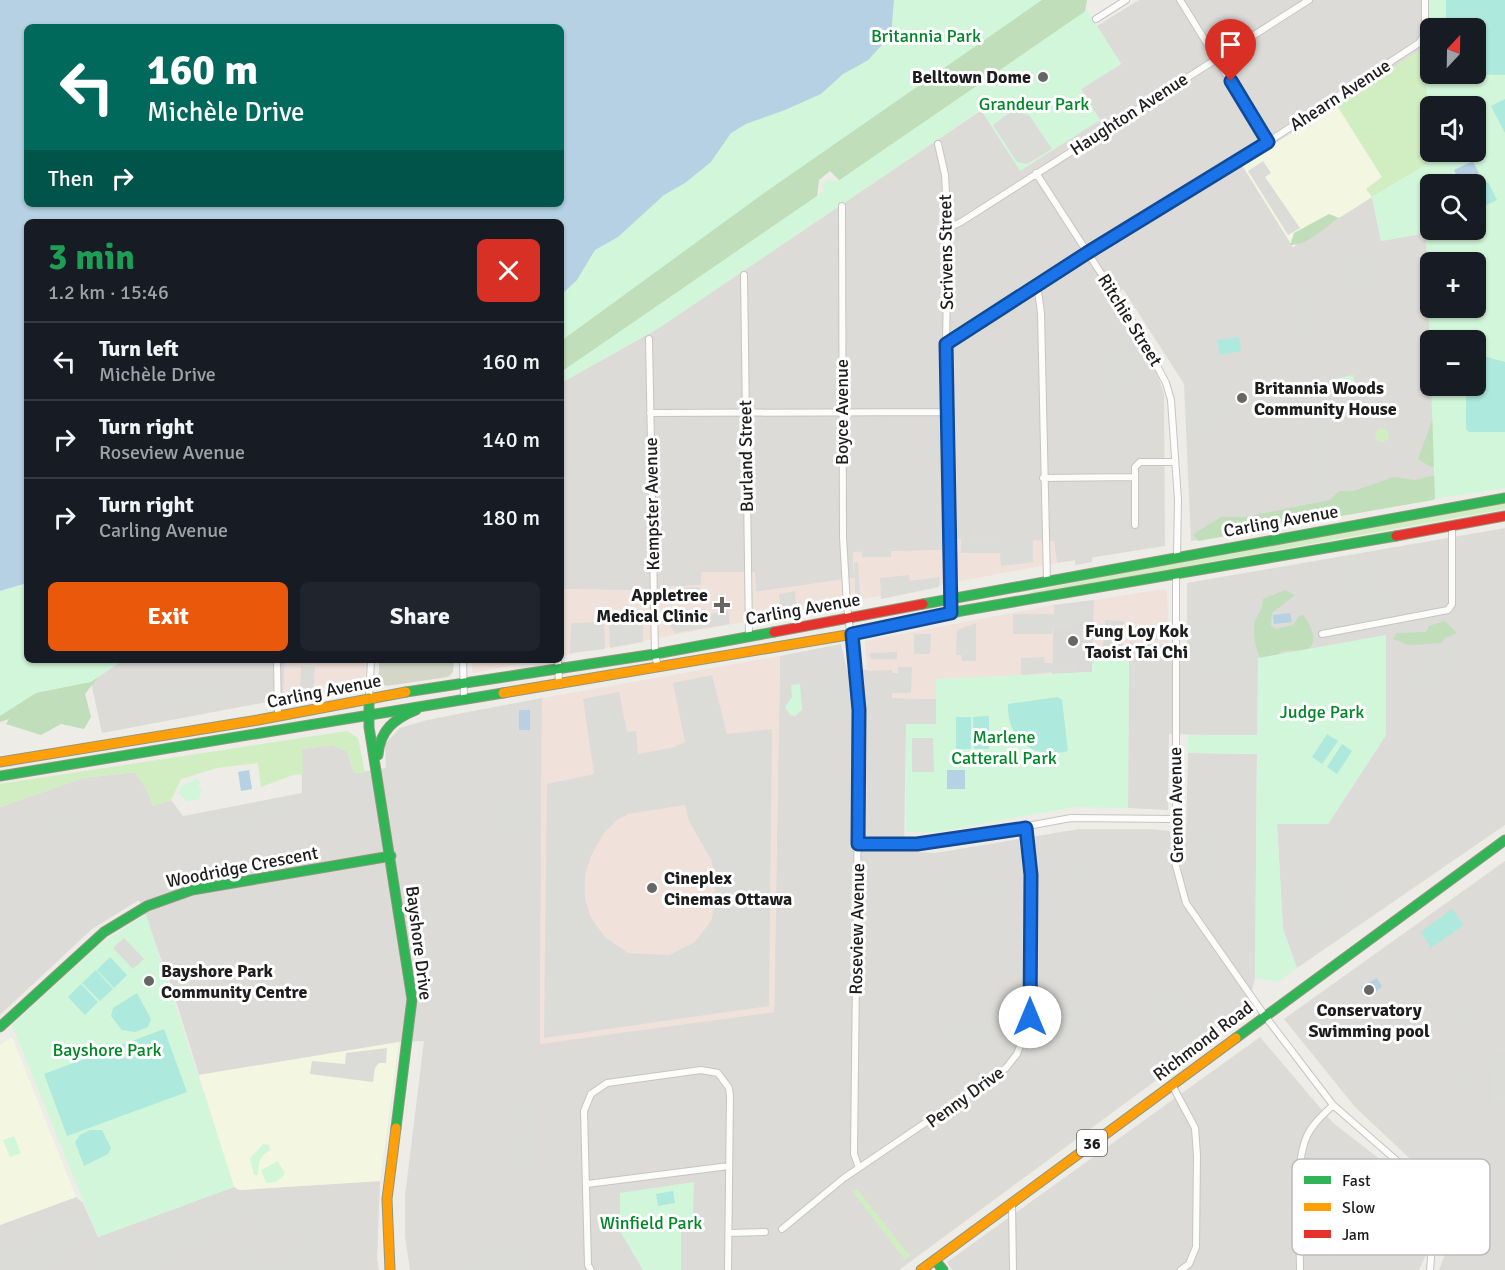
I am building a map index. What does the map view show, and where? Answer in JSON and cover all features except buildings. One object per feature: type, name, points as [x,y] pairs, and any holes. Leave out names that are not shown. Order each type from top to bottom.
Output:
[{"type":"main road","name":"Carling Avenue","points":[[0,762],[278,716],[369,698],[463,684],[558,664],[655,654],[1047,582],[1178,555],[1505,498]]},
{"type":"main road","name":"Carling Avenue","points":[[0,776],[231,739],[464,698],[658,668],[852,634],[951,613],[1505,516]]},
{"type":"main road","name":"Bayshore Drive","points":[[369,698],[369,715],[378,782],[411,999],[387,1199],[391,1268]]},
{"type":"main road","points":[[378,782],[378,751],[385,728],[401,716],[434,704]]},
{"type":"main road","points":[[230,724],[231,739]]},
{"type":"main road","name":"Richmond Road","points":[[921,1270],[1505,840]]},
{"type":"main road","name":"Woodridge Crescent","points":[[0,1027],[104,932],[147,906],[192,890],[391,856]]},
{"type":"main road","points":[[935,1260],[943,1270]]},
{"type":"street","points":[[1096,19],[1126,0]]},
{"type":"street","points":[[1180,0],[1268,142]]},
{"type":"street","name":"Haughton Avenue","points":[[948,228],[961,222],[1309,0]]},
{"type":"street","name":"Ahearn Avenue","points":[[946,344],[1087,253],[1268,142],[1419,43],[1425,34],[1425,0]]},
{"type":"street","name":"Scrivens Street","points":[[938,144],[945,175],[948,228],[946,344],[951,613]]},
{"type":"street","name":"Ritchie Street","points":[[1036,173],[1160,366],[1171,400],[1178,555]]},
{"type":"street","name":"Boyce Avenue","points":[[842,206],[843,537],[849,618]]},
{"type":"street","name":"Burland Street","points":[[744,275],[749,636]]},
{"type":"street","points":[[1037,285],[1041,313],[1047,582]]},
{"type":"street","name":"Kempster Avenue","points":[[649,339],[655,654],[658,668]]},
{"type":"street","points":[[650,413],[949,412]]},
{"type":"street","points":[[1135,525],[1133,477],[1135,467],[1140,462],[1175,462]]},
{"type":"street","points":[[1044,478],[1133,477]]},
{"type":"street","points":[[1322,634],[1448,610],[1452,604],[1452,525]]},
{"type":"street","name":"Grenon Avenue","points":[[1176,575],[1176,870],[1186,903],[1264,1016],[1333,1105],[1395,1159]]},
{"type":"street","name":"Roseview Avenue","points":[[849,618],[859,710],[854,1154],[859,1168]]},
{"type":"street","points":[[277,663],[278,716]]},
{"type":"street","points":[[369,698],[371,663]]},
{"type":"street","points":[[463,663],[464,698]]},
{"type":"street","points":[[558,664],[559,685]]},
{"type":"street","points":[[858,844],[917,844],[1026,828],[1071,818],[1175,819]]},
{"type":"street","name":"Penny Drive","points":[[783,1228],[859,1168],[1006,1068],[1017,1054],[1030,1017],[1031,875],[1026,828]]},
{"type":"street","points":[[591,1270],[588,1265],[585,1228],[587,1184],[584,1111],[591,1094],[604,1085],[700,1070],[718,1073],[729,1088],[728,1270]]},
{"type":"street","points":[[1172,1085],[1195,1128],[1197,1155],[1196,1247],[1189,1264],[1180,1270]]},
{"type":"street","points":[[1300,1159],[1312,1125],[1333,1105]]},
{"type":"street","points":[[587,1184],[729,1166]]},
{"type":"street","points":[[1012,1202],[1013,1270]]},
{"type":"street","points":[[730,1233],[765,1232]]},
{"type":"street","name":"Grenon Avenue","points":[[1430,1270],[1431,1255]]},
{"type":"shaded area","points":[[0,0],[894,0],[891,35],[868,60],[843,74],[821,94],[746,124],[731,133],[711,162],[685,183],[664,195],[618,237],[595,250],[577,280],[564,292],[564,219],[24,219],[24,584],[0,591]]},
{"type":"shaded area","points":[[1139,0],[1426,0],[1427,18],[1420,18],[1420,50],[1242,165],[1293,247],[1372,197],[1381,241],[1420,234],[1420,240],[1426,240],[1427,252],[1420,252],[1420,318],[1429,318],[1429,330],[1420,330],[1420,396],[1432,396],[1435,499],[1191,541],[1184,384],[1123,289],[1107,301],[1156,370],[1164,394],[1165,546],[1057,563],[1053,541],[953,539],[954,550],[853,552],[854,578],[755,592],[754,572],[702,572],[701,585],[661,587],[659,591],[564,589],[564,381],[654,331],[982,110],[1020,170],[1100,120],[1081,89],[1121,64],[1097,26]]},
{"type":"shaded area","points":[[1446,0],[1505,0],[1505,75],[1486,75],[1486,18],[1446,18]]},
{"type":"shaded area","points":[[1505,99],[1505,133],[1491,106]]},
{"type":"shaded area","points":[[1336,104],[1382,177],[1366,189],[1372,197],[1293,247],[1242,165]]},
{"type":"shaded area","points":[[1012,111],[1029,115],[1052,149],[1027,164],[1017,162],[993,125]]},
{"type":"shaded area","points":[[1263,161],[1271,173],[1265,177],[1300,228],[1288,235],[1248,171]]},
{"type":"shaded area","points":[[1474,162],[1479,173],[1456,174],[1454,170]]},
{"type":"shaded area","points":[[1488,182],[1497,200],[1486,205],[1486,183]]},
{"type":"shaded area","points":[[1376,242],[1385,293],[1345,301],[1337,259],[1362,254],[1360,244]]},
{"type":"shaded area","points":[[1303,284],[1313,337],[1295,340],[1285,287]]},
{"type":"shaded area","points":[[1126,331],[1134,346],[1094,370],[1093,352]]},
{"type":"shaded area","points":[[1239,337],[1241,351],[1220,355],[1217,340]]},
{"type":"shaded area","points":[[1135,349],[1145,366],[1094,390],[1094,372]]},
{"type":"shaded area","points":[[1486,357],[1505,362],[1505,432],[1469,432],[1466,429],[1466,396],[1486,396]]},
{"type":"shaded area","points":[[1145,368],[1149,389],[1134,391],[1096,411],[1094,393]]},
{"type":"shaded area","points":[[1220,393],[1221,396],[1226,395],[1231,426],[1191,433],[1185,399]]},
{"type":"shaded area","points":[[1324,414],[1336,479],[1331,481],[1334,496],[1290,504],[1287,489],[1319,482],[1306,418]]},
{"type":"shaded area","points":[[1505,528],[1505,825],[1297,968],[1283,929],[1277,823],[1328,824],[1386,735],[1386,636],[1257,736],[1169,734],[1168,810],[1128,808],[1129,642],[1187,646],[1187,583]]},
{"type":"shaded area","points":[[1085,536],[1093,536],[1092,562],[1075,565],[1075,557],[1084,555]]},
{"type":"shaded area","points":[[953,539],[1054,541],[1057,563],[564,655],[564,589],[659,591],[661,587],[701,585],[702,572],[755,572],[756,592],[854,578],[853,552],[953,550]]},
{"type":"shaded area","points":[[961,539],[1033,540],[1033,562],[1001,566],[1000,553],[961,553]]},
{"type":"shaded area","points":[[862,550],[891,550],[891,557],[862,557]]},
{"type":"shaded area","points":[[1380,555],[1389,608],[1353,614],[1344,561]]},
{"type":"shaded area","points":[[854,562],[858,562],[860,596],[855,596]]},
{"type":"shaded area","points":[[909,575],[910,581],[940,577],[939,587],[881,599],[880,578]]},
{"type":"shaded area","points":[[699,587],[700,598],[680,601],[681,588]]},
{"type":"shaded area","points":[[1318,588],[1325,622],[1387,609],[1391,628],[1316,643],[1305,590]]},
{"type":"shaded area","points":[[1162,589],[1167,591],[1169,643],[1130,642],[1129,655],[1093,655],[1094,600]]},
{"type":"shaded area","points":[[795,591],[797,616],[762,622],[761,615],[781,612],[779,594]]},
{"type":"shaded area","points":[[1094,600],[1092,672],[1052,674],[1054,605]]},
{"type":"shaded area","points":[[1054,605],[1052,674],[937,679],[936,699],[892,698],[892,670],[867,671],[865,641]]},
{"type":"shaded area","points":[[680,606],[682,619],[728,611],[730,624],[675,633],[668,622],[667,608]]},
{"type":"shaded area","points":[[1057,606],[1092,606],[1092,615],[1087,616],[1087,620],[1076,621],[1075,628],[1053,628],[1052,634],[1013,634],[1013,614],[1057,614]]},
{"type":"shaded area","points":[[1290,613],[1292,622],[1274,624],[1273,615]]},
{"type":"shaded area","points":[[1191,614],[1254,614],[1254,679],[1191,679]]},
{"type":"shaded area","points":[[1105,620],[1124,621],[1122,648],[1103,646]]},
{"type":"shaded area","points":[[604,622],[605,649],[570,653],[571,623]]},
{"type":"shaded area","points":[[976,623],[976,661],[962,661],[961,655],[956,655],[957,630]]},
{"type":"shaded area","points":[[609,624],[643,624],[643,642],[610,648]]},
{"type":"shaded area","points":[[1131,627],[1164,627],[1164,640],[1131,640]]},
{"type":"shaded area","points":[[914,634],[931,634],[930,654],[914,654]]},
{"type":"shaded area","points":[[841,644],[847,670],[892,669],[892,698],[936,699],[936,724],[906,724],[904,851],[935,853],[1079,829],[1151,829],[1186,833],[1188,753],[1257,754],[1255,978],[1246,1014],[899,1270],[410,1270],[405,1236],[405,1196],[424,1041],[399,1042],[199,1075],[172,988],[139,900],[92,929],[0,1015],[0,807],[83,778],[135,772],[147,790],[153,806],[171,800],[183,816],[302,793],[302,749],[332,745],[347,751],[354,773],[386,768],[385,744],[400,728],[427,720],[542,698],[540,1043],[774,1012],[780,656]]},
{"type":"shaded area","points":[[1430,647],[1466,647],[1466,662],[1450,662],[1450,687],[1411,687],[1411,666],[1430,667]]},
{"type":"shaded area","points":[[897,652],[897,659],[870,659],[870,653]]},
{"type":"shaded area","points":[[780,656],[774,1012],[540,1044],[542,698]]},
{"type":"shaded area","points":[[1044,657],[1045,663],[1076,663],[1076,670],[1021,675],[1021,658]]},
{"type":"shaded area","points":[[119,663],[285,663],[283,699],[102,733],[91,682]]},
{"type":"shaded area","points":[[285,663],[364,663],[366,666],[363,690],[289,704],[283,699]]},
{"type":"shaded area","points":[[379,663],[454,663],[453,672],[448,677],[386,686],[379,682]]},
{"type":"shaded area","points":[[472,663],[524,663],[472,673]]},
{"type":"shaded area","points":[[1499,664],[1505,664],[1505,761],[1496,760]]},
{"type":"shaded area","points":[[301,666],[315,667],[313,694],[300,694]]},
{"type":"shaded area","points":[[898,667],[912,667],[911,693],[892,693],[892,673],[898,673]]},
{"type":"shaded area","points":[[843,673],[848,718],[808,719],[806,680]]},
{"type":"shaded area","points":[[712,675],[727,734],[772,729],[769,1006],[544,1038],[547,784],[594,774],[583,699],[619,692],[627,732],[636,731],[638,754],[675,747],[685,742],[673,683]],"holes":[[[685,805],[689,821],[712,861],[716,902],[711,921],[695,942],[669,955],[628,953],[605,937],[591,918],[585,899],[585,875],[591,856],[603,834],[617,820],[628,814]]]},
{"type":"shaded area","points":[[218,679],[222,702],[167,710],[166,702],[160,703],[158,689],[197,683],[198,689],[202,689],[202,682]]},
{"type":"shaded area","points":[[1058,697],[1062,700],[1068,751],[1044,753],[1033,750],[1017,737],[1012,728],[1008,704]]},
{"type":"shaded area","points":[[519,710],[530,710],[530,730],[519,730]]},
{"type":"shaded area","points":[[989,716],[989,749],[974,749],[973,717]]},
{"type":"shaded area","points":[[956,717],[971,717],[971,749],[956,749]]},
{"type":"shaded area","points":[[418,732],[425,749],[438,749],[437,757],[416,755],[414,749],[403,752],[398,740]]},
{"type":"shaded area","points":[[1327,734],[1338,741],[1322,764],[1312,757]]},
{"type":"shaded area","points":[[912,738],[933,738],[934,772],[912,772]]},
{"type":"shaded area","points":[[1342,744],[1352,751],[1337,774],[1327,767]]},
{"type":"shaded area","points":[[249,770],[252,789],[241,791],[238,772]]},
{"type":"shaded area","points":[[947,770],[965,770],[965,789],[947,789]]},
{"type":"shaded area","points":[[495,799],[539,800],[538,832],[496,831]]},
{"type":"shaded area","points":[[285,800],[288,824],[194,838],[183,824],[182,817]]},
{"type":"shaded area","points":[[94,801],[110,819],[60,839],[48,820]]},
{"type":"shaded area","points":[[1197,834],[1224,835],[1223,856],[1196,855]]},
{"type":"shaded area","points":[[491,841],[532,841],[532,846],[490,846],[443,855],[442,849]]},
{"type":"shaded area","points":[[1194,858],[1223,860],[1222,881],[1196,880]]},
{"type":"shaded area","points":[[60,861],[77,905],[86,915],[81,920],[72,909],[54,863]]},
{"type":"shaded area","points":[[1505,861],[1505,1270],[1439,1270],[1444,1255],[1490,1255],[1490,1159],[1410,1159],[1355,1107],[1284,1019]]},
{"type":"shaded area","points":[[1063,866],[1098,868],[1097,888],[1062,886]]},
{"type":"shaded area","points":[[1290,869],[1335,869],[1337,876],[1345,877],[1343,908],[1336,912],[1340,920],[1304,941],[1301,938],[1297,940],[1290,933]]},
{"type":"shaded area","points":[[941,880],[1001,880],[1002,902],[941,903]]},
{"type":"shaded area","points":[[1452,909],[1464,925],[1431,948],[1421,932]]},
{"type":"shaded area","points":[[509,936],[529,936],[531,943],[537,946],[535,1178],[529,1178],[515,1163],[517,1131],[521,1130],[522,1125],[517,1124],[517,1093],[529,1092],[529,947],[524,942],[430,953],[430,946]]},
{"type":"shaded area","points":[[124,938],[144,959],[133,969],[113,948]]},
{"type":"shaded area","points":[[110,957],[127,975],[114,988],[97,970]]},
{"type":"shaded area","points":[[96,970],[113,989],[100,1001],[82,983]]},
{"type":"shaded area","name":"Conservatory Swimming pool","points":[[1377,978],[1382,987],[1367,998],[1361,987]]},
{"type":"shaded area","points":[[1181,981],[1186,988],[1182,994],[1191,1006],[1195,1004],[1207,1021],[1203,1025],[1207,1031],[1178,1053],[1146,1006],[1155,999],[1152,994],[1169,982],[1173,987]]},
{"type":"shaded area","points":[[81,984],[98,1002],[85,1015],[68,997]]},
{"type":"shaded area","points":[[137,993],[151,1019],[148,1027],[135,1032],[122,1030],[111,1016],[113,1008]]},
{"type":"shaded area","points":[[1465,1002],[1484,1014],[1470,1038],[1449,1029]]},
{"type":"shaded area","points":[[1081,1004],[1099,1010],[1069,1047],[1057,1036],[1058,1032]]},
{"type":"shaded area","points":[[994,1023],[994,1036],[988,1036],[988,1043],[940,1044],[939,1024]]},
{"type":"shaded area","points":[[1334,1024],[1341,1024],[1340,1048],[1333,1047]]},
{"type":"shaded area","points":[[164,1029],[187,1092],[67,1136],[44,1074]]},
{"type":"shaded area","points":[[12,1037],[76,1197],[0,1225],[0,1045]]},
{"type":"shaded area","points":[[1260,1037],[1333,1123],[1380,1159],[1292,1159],[1292,1255],[1426,1255],[1419,1270],[952,1270],[947,1262]]},
{"type":"shaded area","points":[[399,1042],[380,1181],[239,1190],[234,1187],[199,1075]]},
{"type":"shaded area","points":[[387,1048],[386,1063],[379,1063],[375,1068],[373,1082],[310,1074],[312,1061],[345,1064],[346,1053]]},
{"type":"shaded area","points":[[1490,1052],[1505,1053],[1505,1105],[1488,1105]]},
{"type":"shaded area","points":[[1492,1055],[1505,1056],[1505,1102],[1491,1102]]},
{"type":"shaded area","points":[[1469,1060],[1486,1088],[1472,1096],[1470,1093],[1464,1096],[1449,1068]]},
{"type":"shaded area","points":[[1085,1080],[1103,1104],[1097,1108],[1079,1085]]},
{"type":"shaded area","points":[[1385,1104],[1397,1121],[1389,1124],[1378,1109]]},
{"type":"shaded area","points":[[90,1130],[102,1130],[111,1148],[108,1154],[84,1166],[75,1142],[80,1135]]},
{"type":"shaded area","points":[[420,1158],[511,1166],[510,1171],[490,1170],[419,1163]]},
{"type":"shaded area","points":[[380,1181],[377,1259],[379,1270],[0,1270],[0,1225],[76,1197],[83,1203],[98,1237],[234,1187],[240,1190]]},
{"type":"shaded area","points":[[300,1189],[317,1207],[324,1270],[235,1270],[232,1236],[150,1270],[102,1270],[87,1249],[228,1190],[229,1200]],"holes":[[[258,1218],[261,1240],[299,1235],[301,1248],[251,1256],[246,1220]]]},
{"type":"shaded area","points":[[673,1191],[675,1203],[658,1206],[656,1194]]},
{"type":"shaded area","points":[[76,1207],[93,1238],[47,1270],[0,1270],[0,1251]]},
{"type":"shaded area","points":[[528,1244],[530,1270],[470,1270],[467,1251]]},
{"type":"green space","name":"Britannia Park","points":[[894,0],[1042,0],[760,196],[564,339],[564,292],[577,280],[595,250],[618,237],[664,195],[685,183],[711,162],[731,133],[746,124],[821,94],[843,74],[868,60],[891,35]]},
{"type":"green space","points":[[927,0],[1087,0],[1085,12],[845,186],[830,171],[819,180],[817,197],[564,370],[564,328]]},
{"type":"green space","points":[[1426,0],[1505,0],[1505,488],[1435,499],[1431,396],[1486,396],[1486,330],[1429,330],[1429,318],[1486,318],[1486,252],[1427,252],[1426,240],[1486,240],[1486,174],[1420,174],[1420,234],[1381,241],[1372,197],[1427,162],[1486,162],[1486,96],[1427,96],[1427,84],[1486,84],[1486,18],[1426,18]]},
{"type":"green space","name":"Grandeur Park","points":[[1087,10],[1121,64],[1081,89],[1100,120],[1020,171],[981,110],[662,326],[564,381],[567,368],[824,191],[822,185],[828,180],[838,181]]},
{"type":"green space","points":[[1420,50],[1420,84],[1428,84],[1428,96],[1420,96],[1420,162],[1427,162],[1427,164],[1372,197],[1366,189],[1382,177],[1336,104]]},
{"type":"green space","points":[[1329,214],[1339,218],[1309,239],[1290,245],[1294,233]]},
{"type":"green space","points":[[1353,375],[1355,389],[1336,391],[1335,379]]},
{"type":"green space","points":[[1431,396],[1447,396],[1440,448],[1435,466],[1431,467],[1418,459],[1433,418]]},
{"type":"green space","points":[[1382,428],[1387,430],[1389,435],[1387,440],[1382,442],[1377,440],[1375,435],[1377,430]]},
{"type":"green space","points":[[1435,476],[1440,495],[1433,500],[1198,541],[1194,536],[1195,533],[1221,517],[1245,517],[1330,500],[1339,491],[1354,491],[1394,477],[1415,480]]},
{"type":"green space","points":[[1505,503],[1505,509],[1031,594],[1030,592],[1154,566]]},
{"type":"green space","points":[[24,584],[24,663],[119,663],[91,682],[36,693],[0,716],[0,591]]},
{"type":"green space","points":[[1285,590],[1295,595],[1272,613],[1271,626],[1276,629],[1293,625],[1299,616],[1303,615],[1312,631],[1312,645],[1306,649],[1279,653],[1278,658],[1261,660],[1255,641],[1255,621],[1263,599]]},
{"type":"green space","points":[[0,611],[24,655],[24,663],[56,663],[105,668],[85,694],[91,717],[84,729],[61,724],[41,735],[6,724],[9,719],[0,722]]},
{"type":"green space","points":[[1445,621],[1457,633],[1445,638],[1441,643],[1409,645],[1393,639],[1397,633],[1426,632],[1429,626]]},
{"type":"green space","name":"Judge Park","points":[[1386,635],[1386,735],[1328,824],[1277,824],[1283,929],[1297,968],[1278,982],[1255,978],[1257,754],[1188,753],[1188,735],[1257,735],[1258,658]]},
{"type":"green space","name":"Marlene Catterall Park","points":[[1093,655],[1129,655],[1128,808],[1075,807],[936,832],[906,832],[906,724],[936,724],[936,679],[1092,672]]},
{"type":"green space","points":[[800,684],[802,710],[795,716],[790,715],[785,707],[792,697],[791,685]]},
{"type":"green space","points":[[347,731],[358,738],[365,773],[354,773],[347,751],[332,745],[302,749],[303,774],[293,775],[261,787],[258,763],[217,768],[181,779],[171,800],[153,806],[147,790],[134,772],[83,778],[0,807],[0,784]]},
{"type":"green space","points":[[197,778],[200,783],[198,787],[202,790],[199,799],[187,802],[178,792],[182,786]]},
{"type":"green space","name":"Bayshore Park","points":[[146,914],[234,1187],[98,1237],[12,1025],[100,944]]},
{"type":"green space","points":[[14,1136],[21,1153],[10,1157],[3,1140]]},
{"type":"green space","points":[[263,1144],[269,1145],[270,1150],[260,1160],[258,1175],[254,1175],[250,1158]]},
{"type":"green space","points":[[278,1161],[285,1174],[276,1182],[266,1183],[261,1170]]},
{"type":"green space","name":"Winfield Park","points":[[694,1182],[693,1215],[681,1226],[681,1270],[643,1270],[620,1231],[620,1193]]},
{"type":"green space","points":[[857,1189],[910,1256],[905,1260],[853,1192]]},
{"type":"traffic: fast","points":[[923,604],[1505,498]]},
{"type":"traffic: fast","points":[[853,634],[961,611],[1396,536]]},
{"type":"traffic: fast","points":[[406,692],[655,654],[774,632]]},
{"type":"traffic: fast","points":[[0,776],[503,693]]},
{"type":"traffic: fast","points":[[369,698],[369,727],[412,999],[396,1128]]},
{"type":"traffic: fast","points":[[378,755],[379,746],[390,726],[401,717],[416,710]]},
{"type":"traffic: fast","points":[[1236,1038],[1505,840]]},
{"type":"traffic: fast","points":[[0,1027],[104,932],[147,906],[192,890],[391,856]]},
{"type":"traffic: fast","points":[[935,1260],[943,1270]]},
{"type":"traffic: slow","points":[[503,693],[853,634]]},
{"type":"traffic: slow","points":[[0,762],[258,720],[406,692]]},
{"type":"traffic: slow","points":[[921,1270],[1236,1038]]},
{"type":"traffic: slow","points":[[390,1270],[387,1199],[396,1128]]},
{"type":"traffic: jam","points":[[1396,536],[1505,516]]},
{"type":"traffic: jam","points":[[774,632],[923,604]]},
{"type":"place","name":"Belltown Dome","points":[[1043,77]]},
{"type":"place","name":"Britannia Woods Community House","points":[[1242,398]]},
{"type":"place","name":"Appletree Medical Clinic","points":[[722,605]]},
{"type":"place","name":"Fung Loy Kok Taoist Tai Chi","points":[[1073,641]]},
{"type":"place","name":"Cineplex Cinemas Ottawa","points":[[652,888]]},
{"type":"place","name":"Bayshore Park Community Centre","points":[[149,981]]},
{"type":"place","name":"Conservatory Swimming pool","points":[[1369,990]]},
{"type":"route","points":[[1030,1017],[1031,875],[1026,828],[917,844],[858,844],[859,710],[852,634],[951,613],[946,344],[1087,253],[1268,142],[1231,81]]}]
